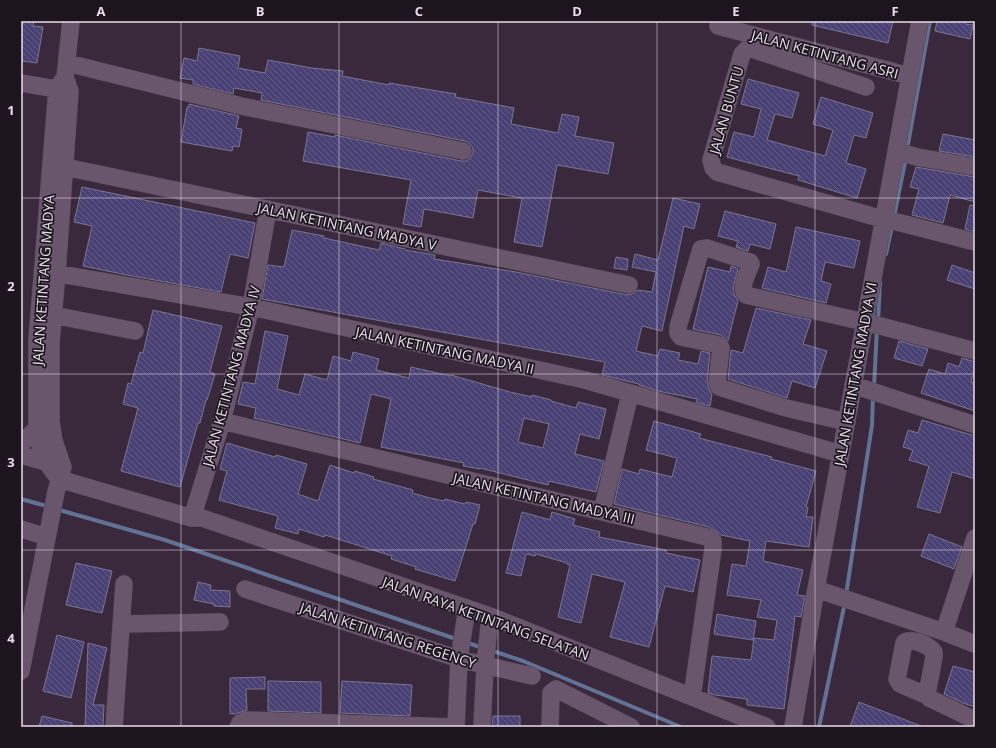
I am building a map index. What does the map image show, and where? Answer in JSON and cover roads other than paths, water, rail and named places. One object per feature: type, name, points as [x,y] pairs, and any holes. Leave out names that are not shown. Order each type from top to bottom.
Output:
[{"type":"street","name":"JALAN KETINTANG MADYA","points":[[21,671],[47,535],[56,472],[51,421],[51,342],[53,315],[50,272],[71,21]]},
{"type":"street","name":"JALAN KETINTANG MADYA VI","points":[[793,727],[816,589],[847,422],[860,388],[874,324],[892,221],[906,154],[910,76],[920,21]]},
{"type":"street","name":"JALAN KETINTANG ASRI","points":[[718,26],[910,76]]},
{"type":"street","name":"JALAN BUNTU","points":[[866,87],[752,49],[747,49],[742,54],[711,162],[716,172],[892,221]]},
{"type":"street","name":"JALAN KETINTANG MADYA","points":[[56,472],[38,441],[37,340],[50,272],[65,167],[65,80]]},
{"type":"street","points":[[21,83],[65,80],[241,106],[463,151]]},
{"type":"street","points":[[906,154],[975,168]]},
{"type":"street","name":"JALAN KETINTANG MADYA V","points":[[65,167],[629,285]]},
{"type":"street","name":"JALAN KETINTANG MADYA IV","points":[[196,516],[251,307],[268,209]]},
{"type":"street","points":[[892,221],[975,242]]},
{"type":"street","points":[[847,422],[786,408],[720,388],[717,383],[720,346],[718,344],[681,337],[678,333],[678,326],[700,250],[707,248],[750,262],[751,264],[743,288],[743,292],[746,295],[874,324],[975,351]]},
{"type":"street","name":"JALAN KETINTANG MADYA II","points":[[50,272],[251,307],[585,380],[841,454]]},
{"type":"street","points":[[53,315],[135,330]]},
{"type":"street","points":[[860,388],[975,425]]},
{"type":"street","points":[[602,512],[630,394]]},
{"type":"street","name":"JALAN KETINTANG MADYA III","points":[[222,421],[707,537],[712,541],[713,549],[692,697]]},
{"type":"street","points":[[21,444],[37,428]]},
{"type":"street","name":"JALAN RAYA KETINTANG SELATAN","points":[[21,455],[56,472],[196,516],[490,616],[767,727]]},
{"type":"street","points":[[21,530],[47,535]]},
{"type":"street","points":[[944,632],[975,538]]},
{"type":"street","points":[[114,727],[124,584]]},
{"type":"street","name":"JALAN KETINTANG REGENCY","points":[[245,589],[460,656],[486,654],[532,676]]},
{"type":"street","points":[[816,589],[944,632],[975,644]]},
{"type":"street","points":[[456,727],[460,656],[467,608]]},
{"type":"street","points":[[482,727],[486,654],[490,616]]},
{"type":"street","points":[[122,624],[220,622]]},
{"type":"street","points":[[550,727],[551,693],[558,689],[631,727]]},
{"type":"street","points":[[928,696],[933,700],[975,720]]},
{"type":"street","points":[[238,727],[240,723],[246,720],[452,727]]},
{"type":"waterway","points":[[907,150],[930,21]]},
{"type":"waterway","points":[[894,217],[906,157]]},
{"type":"waterway","points":[[886,254],[892,226]]},
{"type":"waterway","points":[[878,322],[880,282]]},
{"type":"waterway","points":[[874,387],[877,328]]},
{"type":"waterway","points":[[846,595],[872,425],[873,396]]},
{"type":"waterway","points":[[21,499],[50,507]]},
{"type":"waterway","points":[[56,509],[165,540],[459,640]]},
{"type":"waterway","points":[[819,727],[845,602]]},
{"type":"waterway","points":[[465,642],[483,648]]},
{"type":"waterway","points":[[490,650],[523,661],[681,727]]}]
